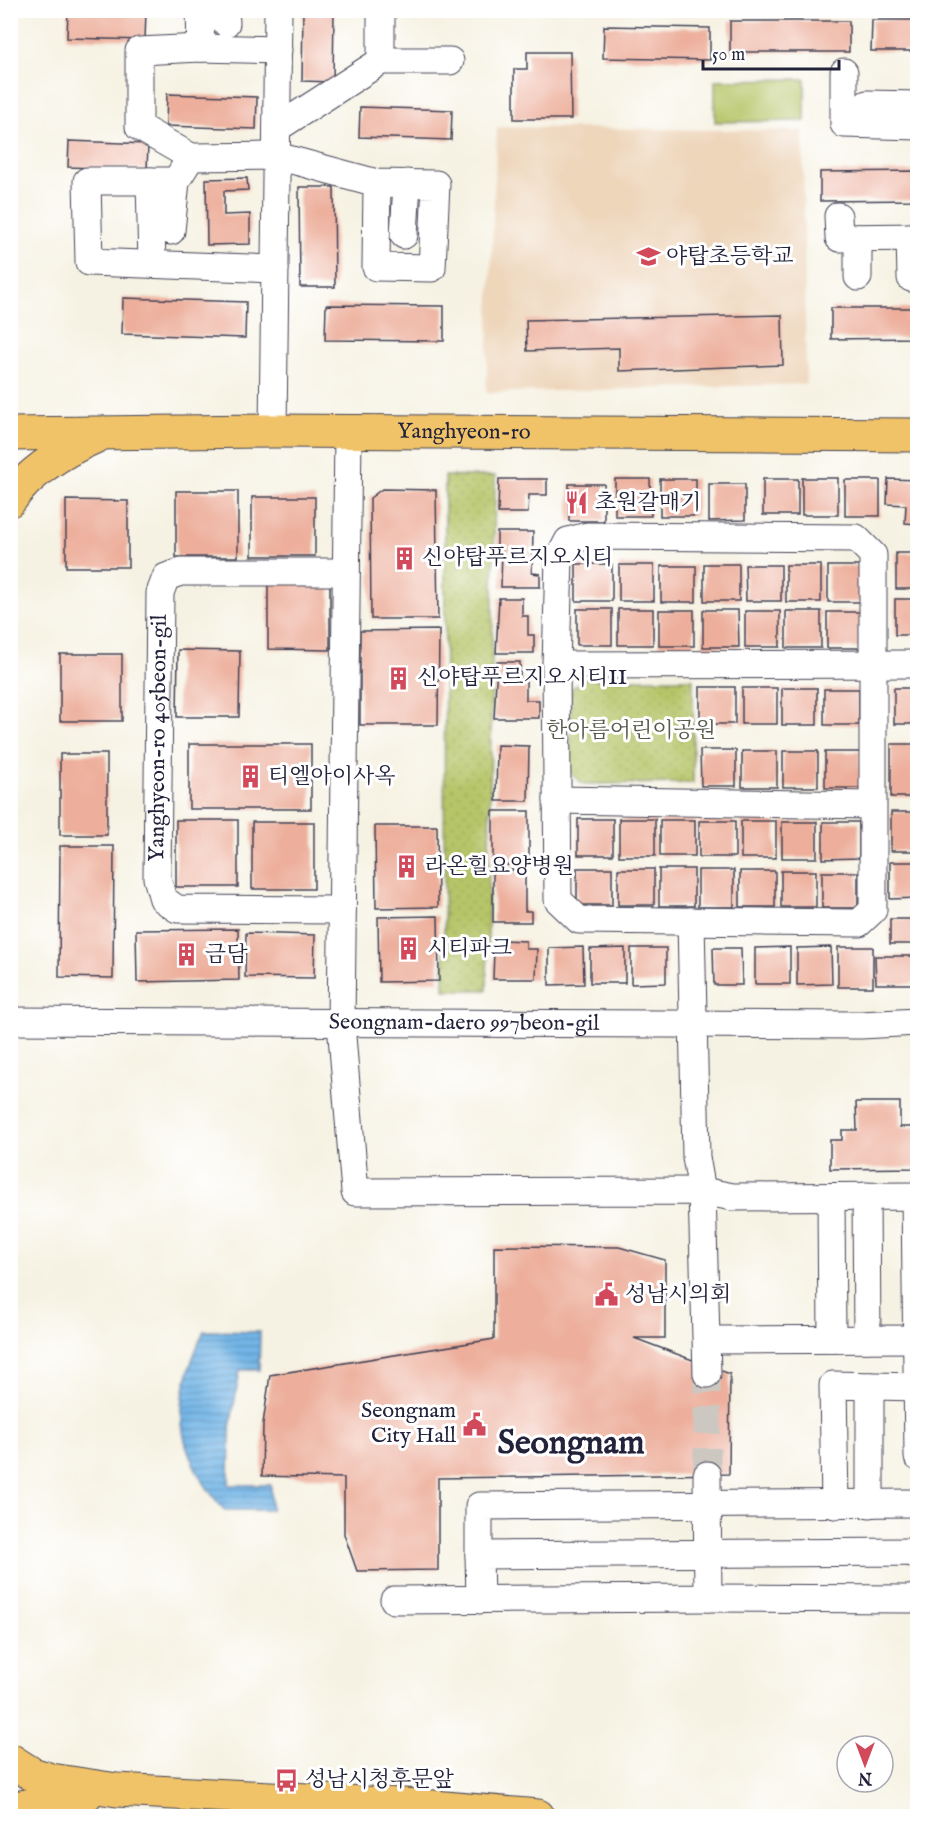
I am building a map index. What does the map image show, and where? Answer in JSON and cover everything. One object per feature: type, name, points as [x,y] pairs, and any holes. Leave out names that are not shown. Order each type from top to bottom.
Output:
[{"type":"main road","name":"Yanghyeon-ro","points":[[10,434],[273,431],[918,435]]},
{"type":"main road","points":[[10,500],[32,477],[55,458],[101,434]]},
{"type":"main road","points":[[10,1760],[32,1774],[51,1780],[117,1790],[422,1806],[538,1816]]},
{"type":"main road","points":[[10,1809],[117,1790]]},
{"type":"main road","points":[[72,1816],[87,1801],[117,1790]]},
{"type":"street","points":[[200,10],[201,48]]},
{"type":"street","points":[[273,431],[279,10]]},
{"type":"street","points":[[381,10],[381,61]]},
{"type":"street","points":[[278,50],[201,48],[139,51],[139,127],[191,157],[277,156],[377,183],[436,184],[432,268],[376,267],[377,183]]},
{"type":"street","points":[[277,128],[381,61],[450,61]]},
{"type":"street","points":[[844,72],[844,124],[918,126]]},
{"type":"street","points":[[867,104],[918,105]]},
{"type":"street","points":[[171,231],[176,181],[191,157]]},
{"type":"street","points":[[176,181],[87,181],[89,262],[275,269]]},
{"type":"street","points":[[150,181],[152,264]]},
{"type":"street","points":[[404,235],[407,183]]},
{"type":"street","points":[[838,216],[839,238],[914,237],[911,278]]},
{"type":"street","points":[[858,238],[858,277]]},
{"type":"street","points":[[348,433],[341,1024],[355,1192],[702,1191],[733,1197],[915,1196],[918,1457]]},
{"type":"street","points":[[587,536],[856,538],[873,555],[873,910],[859,923],[579,920],[558,900],[556,665],[559,558],[568,541],[587,536]]},
{"type":"street","name":"Yanghyeon-ro 405beon-gil","points":[[342,910],[177,909],[163,899],[157,878],[158,733],[160,593],[166,577],[181,572],[346,572]]},
{"type":"street","points":[[556,665],[918,664]]},
{"type":"street","points":[[557,800],[872,805]]},
{"type":"street","points":[[691,921],[696,1157],[702,1191],[708,1374]]},
{"type":"street","name":"Seongnam-daero 997beon-gil","points":[[10,1021],[886,1025],[918,1022]]},
{"type":"street","points":[[866,1196],[867,1340]]},
{"type":"street","points":[[831,1197],[832,1340]]},
{"type":"street","points":[[706,1340],[917,1339]]},
{"type":"street","points":[[835,1505],[833,1385],[917,1387]]},
{"type":"street","points":[[870,1386],[870,1504]]},
{"type":"street","points":[[706,1475],[708,1598]]},
{"type":"street","points":[[480,1600],[479,1506],[918,1503]]},
{"type":"street","points":[[479,1555],[910,1552],[918,1556]]},
{"type":"street","points":[[394,1600],[912,1599],[918,1596]]},
{"type":"shaded area","name":"야탑초등학교","points":[[497,127],[803,131],[806,384],[486,393]]},
{"type":"green space","points":[[805,79],[805,121],[715,122],[715,80]]},
{"type":"green space","points":[[445,476],[495,476],[487,990],[444,990]]},
{"type":"green space","name":"한아름어린이공원","points":[[584,679],[693,679],[693,783],[583,784],[570,773],[571,689]]},
{"type":"water","points":[[204,1331],[260,1332],[259,1370],[240,1370],[230,1427],[229,1485],[271,1485],[271,1510],[224,1510],[194,1466],[186,1445],[182,1424],[182,1403],[193,1357]]},
{"type":"building","points":[[68,10],[146,10],[145,40],[67,38]]},
{"type":"building","points":[[303,10],[334,10],[333,82],[302,81]]},
{"type":"building","points":[[872,20],[918,20],[918,51],[871,51]]},
{"type":"building","points":[[730,21],[849,21],[849,52],[730,52]]},
{"type":"building","points":[[604,26],[710,28],[710,60],[603,58]]},
{"type":"building","points":[[527,52],[570,52],[571,119],[514,119],[514,69],[527,69]]},
{"type":"building","points":[[167,94],[257,97],[256,129],[166,126]]},
{"type":"building","points":[[360,107],[452,110],[451,140],[359,137]]},
{"type":"building","points":[[69,141],[148,144],[147,170],[68,167]]},
{"type":"building","points":[[918,171],[918,200],[820,201],[820,172]]},
{"type":"building","points":[[247,178],[248,190],[224,191],[224,215],[250,214],[250,244],[207,245],[206,179]]},
{"type":"building","points":[[299,187],[334,187],[335,287],[300,287]]},
{"type":"building","points":[[123,298],[246,302],[245,338],[122,334]]},
{"type":"building","points":[[326,305],[444,306],[444,341],[325,340]]},
{"type":"building","points":[[831,308],[918,308],[918,338],[831,339]]},
{"type":"building","points":[[782,315],[783,365],[619,371],[619,348],[527,351],[526,320]]},
{"type":"building","points":[[802,478],[838,478],[838,515],[802,515]]},
{"type":"building","points":[[499,479],[547,479],[547,495],[529,495],[528,513],[498,513]]},
{"type":"building","points":[[615,479],[650,479],[651,516],[615,516]]},
{"type":"building","points":[[660,479],[696,479],[696,516],[660,516]]},
{"type":"building","points":[[763,479],[798,479],[798,515],[763,515]]},
{"type":"building","points":[[888,479],[918,480],[918,524],[905,523],[906,505],[887,504]]},
{"type":"building","points":[[845,480],[880,480],[880,516],[845,516]]},
{"type":"building","points":[[569,484],[604,484],[604,521],[569,521]]},
{"type":"building","points":[[709,484],[745,484],[745,520],[709,521]]},
{"type":"building","name":"신야탑푸르지오시티","points":[[382,489],[436,490],[438,619],[371,619],[370,498]]},
{"type":"building","points":[[176,491],[238,491],[238,557],[176,557]]},
{"type":"building","points":[[252,497],[315,497],[315,556],[252,556]]},
{"type":"building","points":[[66,500],[128,501],[128,567],[66,567]]},
{"type":"building","points":[[497,532],[533,532],[532,573],[540,574],[540,587],[501,587],[502,549],[497,549]]},
{"type":"building","points":[[896,553],[918,553],[918,589],[896,589]]},
{"type":"building","points":[[576,564],[612,564],[612,601],[576,601]]},
{"type":"building","points":[[704,564],[739,564],[739,601],[704,601]]},
{"type":"building","points":[[619,565],[654,565],[654,601],[619,601]]},
{"type":"building","points":[[745,565],[781,565],[781,601],[746,601]]},
{"type":"building","points":[[786,565],[821,565],[821,602],[786,602]]},
{"type":"building","points":[[661,566],[696,566],[696,602],[661,602]]},
{"type":"building","points":[[828,566],[863,566],[863,602],[828,602]]},
{"type":"building","points":[[268,583],[330,583],[330,650],[268,649]]},
{"type":"building","points":[[499,598],[522,598],[522,616],[528,616],[528,635],[534,635],[534,653],[496,653]]},
{"type":"building","points":[[895,599],[918,599],[918,635],[895,635]]},
{"type":"building","points":[[577,609],[612,609],[612,645],[577,645]]},
{"type":"building","points":[[618,609],[653,609],[653,645],[618,645]]},
{"type":"building","points":[[659,610],[694,610],[694,646],[659,646]]},
{"type":"building","points":[[703,610],[738,610],[739,647],[703,647]]},
{"type":"building","points":[[745,611],[780,611],[780,647],[745,647]]},
{"type":"building","points":[[786,611],[821,611],[821,648],[786,648]]},
{"type":"building","points":[[827,612],[862,612],[862,648],[827,648]]},
{"type":"building","name":"신야탑푸르지오시티II","points":[[439,630],[438,725],[360,725],[360,631]]},
{"type":"building","points":[[178,650],[240,651],[239,717],[177,717]]},
{"type":"building","points":[[60,654],[122,654],[122,721],[60,721]]},
{"type":"building","points":[[497,662],[520,662],[520,681],[526,681],[526,700],[539,700],[539,718],[494,718]]},
{"type":"building","points":[[700,687],[735,687],[735,724],[700,724]]},
{"type":"building","points":[[742,688],[777,688],[777,724],[742,724]]},
{"type":"building","points":[[782,688],[817,688],[817,725],[782,725]]},
{"type":"building","points":[[894,688],[918,688],[918,724],[894,724]]},
{"type":"building","points":[[824,689],[859,689],[859,725],[824,725]]},
{"type":"building","name":"티엘아이사옥","points":[[189,744],[311,744],[311,809],[189,809]]},
{"type":"building","points":[[891,744],[918,744],[918,797],[891,797]]},
{"type":"building","points":[[497,745],[529,746],[528,801],[496,801]]},
{"type":"building","points":[[700,750],[736,750],[736,786],[701,786]]},
{"type":"building","points":[[742,751],[777,751],[777,787],[742,787]]},
{"type":"building","points":[[783,751],[818,751],[818,787],[783,787]]},
{"type":"building","points":[[825,752],[860,752],[860,788],[825,788]]},
{"type":"building","points":[[60,754],[107,754],[107,835],[60,835]]},
{"type":"building","points":[[493,811],[529,811],[529,865],[493,865]]},
{"type":"building","points":[[891,812],[918,812],[918,851],[891,851]]},
{"type":"building","points":[[578,819],[613,819],[613,855],[578,855]]},
{"type":"building","points":[[619,819],[655,819],[655,856],[619,856]]},
{"type":"building","points":[[176,820],[238,820],[238,887],[176,887]]},
{"type":"building","points":[[660,820],[695,820],[695,856],[660,856]]},
{"type":"building","points":[[699,821],[735,821],[735,857],[699,857]]},
{"type":"building","points":[[741,821],[776,821],[776,858],[741,858]]},
{"type":"building","points":[[252,822],[314,822],[314,889],[252,889]]},
{"type":"building","points":[[782,822],[817,822],[817,858],[782,858]]},
{"type":"building","points":[[823,822],[859,822],[859,858],[823,859]]},
{"type":"building","name":"라온힐요양병원","points":[[375,826],[437,826],[438,907],[376,908]]},
{"type":"building","points":[[60,846],[114,846],[113,978],[59,977]]},
{"type":"building","points":[[890,862],[918,862],[918,898],[890,899]]},
{"type":"building","points":[[577,868],[612,868],[612,905],[577,905]]},
{"type":"building","points":[[618,869],[654,869],[654,905],[618,905]]},
{"type":"building","points":[[659,869],[694,869],[694,906],[659,906]]},
{"type":"building","points":[[493,870],[525,870],[525,911],[531,911],[531,922],[493,922]]},
{"type":"building","points":[[698,870],[734,870],[734,907],[698,907]]},
{"type":"building","points":[[740,871],[775,871],[775,907],[740,907]]},
{"type":"building","points":[[781,871],[816,871],[816,907],[781,907]]},
{"type":"building","points":[[822,872],[858,872],[858,908],[822,908]]},
{"type":"building","name":"시티파크","points":[[438,916],[439,981],[379,982],[378,917]]},
{"type":"building","points":[[890,919],[918,919],[918,944],[890,944]]},
{"type":"building","name":"금담","points":[[238,929],[239,980],[137,982],[136,930]]},
{"type":"building","points":[[246,933],[315,935],[314,978],[245,977]]},
{"type":"building","points":[[500,940],[526,941],[526,949],[537,949],[536,979],[493,979],[494,951],[500,951]]},
{"type":"building","points":[[583,947],[584,984],[549,985],[549,948]]},
{"type":"building","points":[[790,947],[790,984],[755,984],[755,948]]},
{"type":"building","points":[[831,947],[832,984],[797,985],[797,948]]},
{"type":"building","points":[[838,947],[873,947],[873,987],[838,987]]},
{"type":"building","points":[[625,948],[625,983],[590,983],[590,949]]},
{"type":"building","points":[[631,948],[666,948],[666,983],[631,984]]},
{"type":"building","points":[[713,948],[741,948],[742,985],[714,985]]},
{"type":"building","points":[[875,956],[918,956],[918,980],[911,984],[876,984]]},
{"type":"building","points":[[856,1102],[900,1102],[900,1127],[918,1127],[918,1168],[830,1169],[830,1140],[842,1140],[842,1130],[857,1130]]},
{"type":"building","points":[[494,1246],[619,1247],[665,1260],[665,1338],[634,1338],[730,1374],[729,1474],[438,1478],[438,1570],[357,1571],[344,1534],[344,1478],[262,1476],[263,1424],[270,1375],[494,1339]]},
{"type":"tunnel","points":[[707,1374],[707,1475]]},
{"type":"place","name":"야탑초등학교","points":[[648,257]]},
{"type":"place","name":"초원갈매기","points":[[577,503]]},
{"type":"place","name":"신야탑푸르지오시티","points":[[404,558]]},
{"type":"place","name":"신야탑푸르지오시티II","points":[[399,678]]},
{"type":"place","name":"티엘아이사옥","points":[[250,777]]},
{"type":"place","name":"라온힐요양병원","points":[[407,867]]},
{"type":"place","name":"시티파크","points":[[409,949]]},
{"type":"place","name":"금담","points":[[187,955]]},
{"type":"place","name":"성남시의회","points":[[607,1295]]},
{"type":"place","name":"Seongnam City Hall","points":[[474,1424]]},
{"type":"place","name":"성남시청후문앞","points":[[287,1780]]},
{"type":"district","name":"Seongnam","points":[[571,1443]]}]
